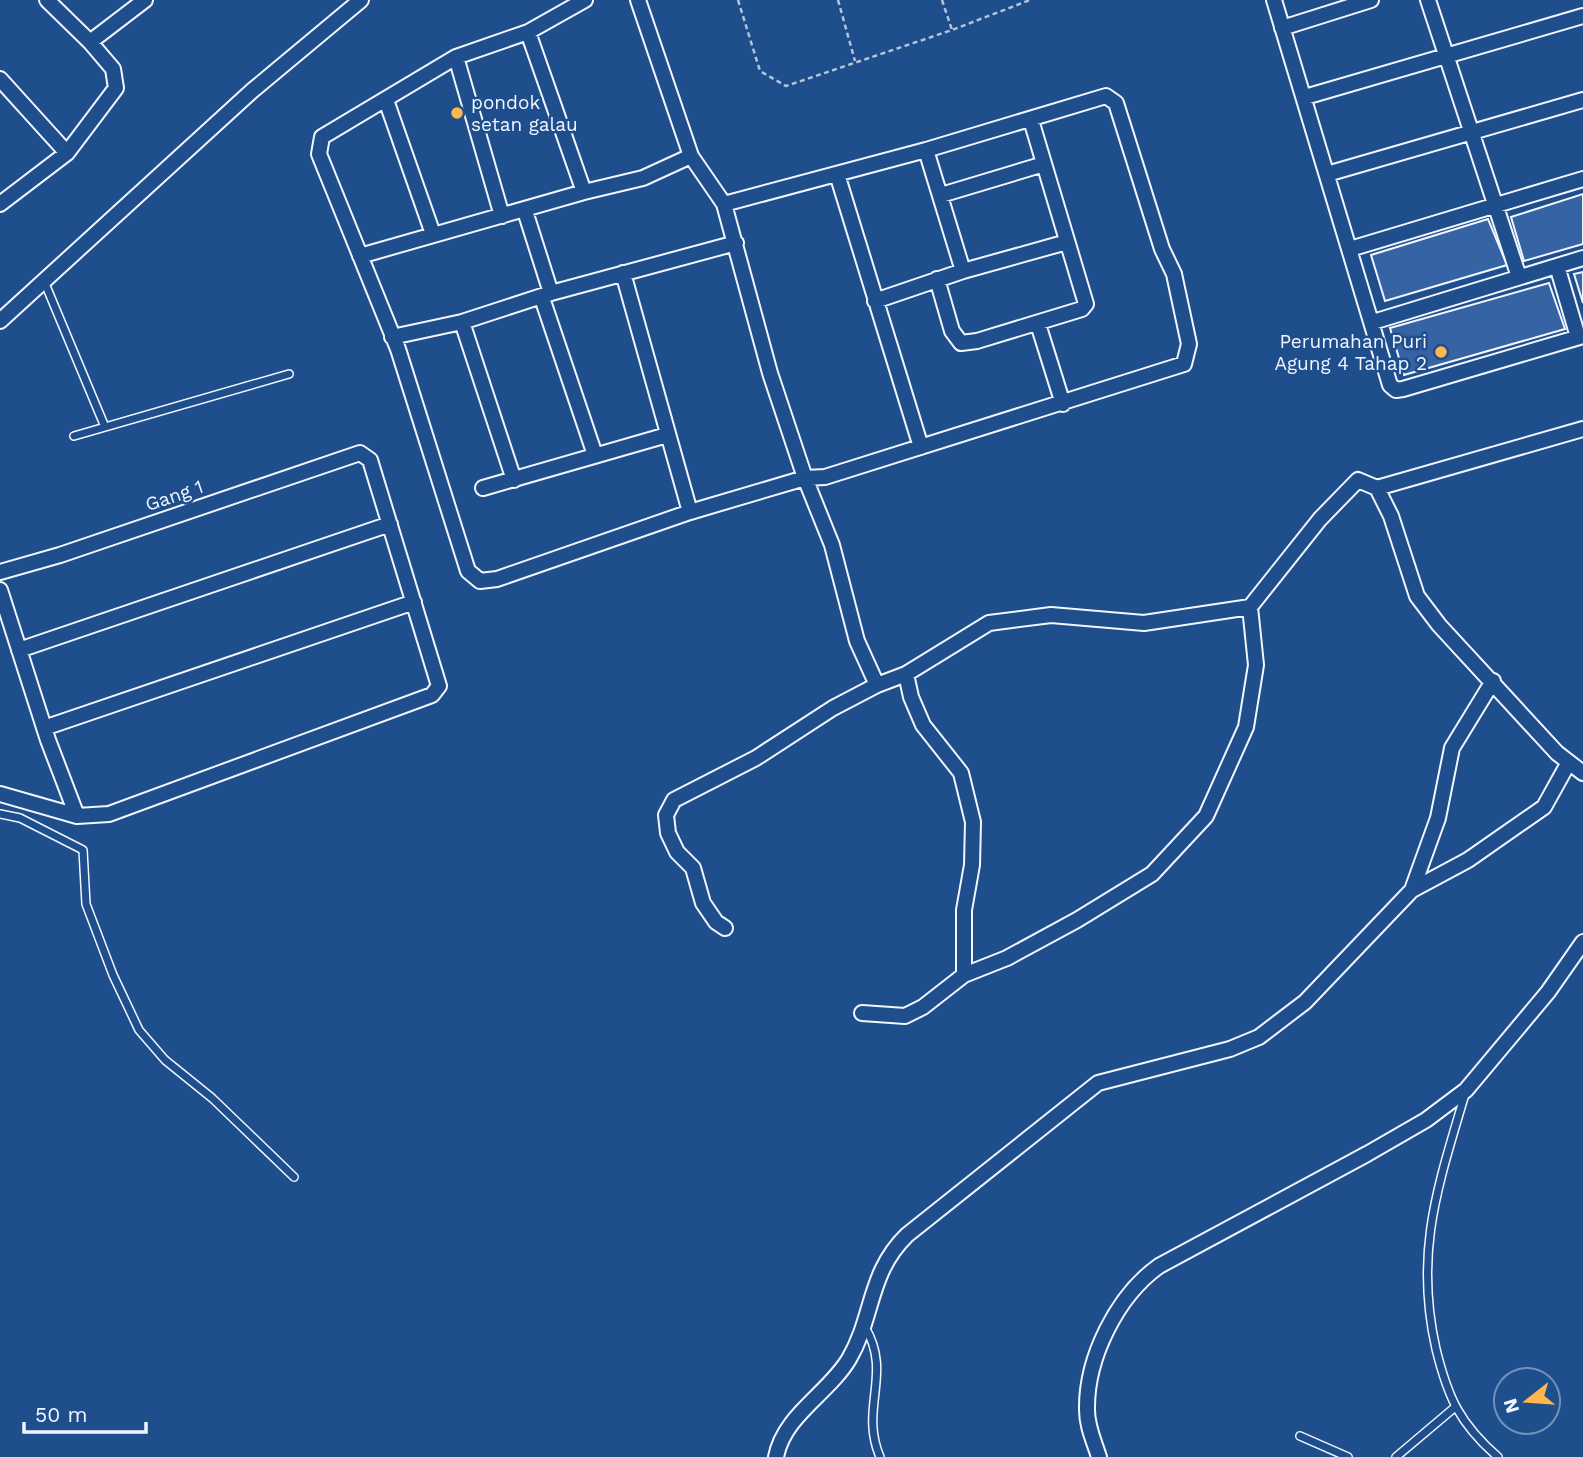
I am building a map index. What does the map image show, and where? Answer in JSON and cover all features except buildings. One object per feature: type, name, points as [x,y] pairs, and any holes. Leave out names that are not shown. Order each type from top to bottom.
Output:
[{"type":"street","points":[[0,204],[66,153],[116,88],[113,69],[47,0]]},
{"type":"street","points":[[90,43],[145,0]]},
{"type":"street","points":[[0,321],[253,90],[361,0]]},
{"type":"street","points":[[585,0],[528,32],[456,57],[322,137],[319,153],[392,337],[468,570],[480,581],[497,579],[690,512],[805,478],[825,477],[1184,365],[1189,344],[1174,274],[1162,250],[1116,103],[1106,96],[1100,95],[1031,120],[926,150],[724,204]]},
{"type":"street","points":[[638,0],[691,156],[724,204],[770,373],[805,478],[826,526],[858,641],[877,685]]},
{"type":"street","points":[[1274,0],[1390,385],[1396,390],[1580,337],[1557,266]]},
{"type":"street","points":[[1282,28],[1371,0]]},
{"type":"street","points":[[1427,0],[1497,205],[1518,277]]},
{"type":"street","points":[[1305,97],[1583,16]]},
{"type":"street","points":[[528,32],[584,192]]},
{"type":"street","points":[[456,57],[502,216]]},
{"type":"street","points":[[1,82],[66,153]]},
{"type":"street","points":[[386,100],[433,234]]},
{"type":"street","points":[[1327,174],[1583,100]]},
{"type":"street","points":[[937,279],[952,331],[961,343],[1038,324],[1082,309],[1086,304],[1087,298],[1067,242],[1031,120]]},
{"type":"street","points":[[926,150],[963,271]]},
{"type":"street","points":[[360,256],[584,192],[643,178],[691,156]]},
{"type":"street","points":[[941,195],[1044,164]]},
{"type":"street","points":[[837,174],[921,447]]},
{"type":"street","points":[[1350,249],[1583,179]]},
{"type":"street","points":[[525,211],[594,455]]},
{"type":"street","points":[[875,301],[963,271],[1067,242]]},
{"type":"street","points":[[392,337],[462,322],[623,273],[736,243]]},
{"type":"street","points":[[1373,322],[1583,258]]},
{"type":"street","points":[[623,273],[690,512]]},
{"type":"street","points":[[462,322],[514,480]]},
{"type":"street","points":[[1038,324],[1063,404]]},
{"type":"street","points":[[724,928],[716,922],[703,903],[693,868],[677,852],[668,833],[666,814],[674,800],[756,758],[833,708],[877,685],[906,674],[989,622],[1051,615],[1144,623],[1250,607],[1320,519],[1358,480],[1377,488],[1583,429]]},
{"type":"street","points":[[483,488],[667,435]]},
{"type":"street","name":"Gang 1","points":[[0,572],[60,555],[360,453],[370,460],[390,524]]},
{"type":"street","points":[[1377,488],[1391,516],[1417,596],[1439,625],[1569,762],[1583,773]]},
{"type":"street","points":[[0,793],[77,816],[109,814],[432,695],[439,686],[390,524],[19,650]]},
{"type":"street","points":[[0,590],[44,728],[77,816]]},
{"type":"street","points":[[44,728],[414,602]]},
{"type":"street","points":[[862,1013],[905,1016],[923,1007],[964,975],[1007,958],[1077,920],[1153,873],[1206,816],[1246,727],[1256,665],[1250,607]]},
{"type":"street","points":[[906,674],[911,697],[923,725],[961,773],[973,822],[972,865],[964,910],[964,975]]},
{"type":"street","points":[[1412,890],[1438,818],[1452,748],[1493,681]]},
{"type":"street","points":[[776,1457],[785,1433],[848,1360],[876,1280],[892,1250],[1090,1089],[1107,1079],[1201,1058],[1259,1037],[1306,1002],[1412,890],[1468,859],[1544,807],[1569,762]]},
{"type":"street","points":[[1581,946],[1583,965]]},
{"type":"street","points":[[1099,1457],[1087,1412],[1091,1379],[1100,1347],[1125,1300],[1138,1283],[1159,1266],[1414,1126],[1466,1090],[1548,992],[1581,946]]},
{"type":"lane","points":[[44,281],[105,427]]},
{"type":"lane","points":[[74,436],[289,374]]},
{"type":"lane","points":[[0,814],[20,818],[83,850],[86,904],[113,975],[139,1030],[165,1060],[212,1098],[294,1177]]},
{"type":"lane","points":[[1466,1090],[1428,1230],[1425,1268],[1431,1328],[1454,1408],[1481,1442],[1498,1457]]},
{"type":"lane","points":[[863,1323],[879,1361],[871,1419],[880,1457]]},
{"type":"lane","points":[[1396,1457],[1454,1408]]},
{"type":"lane","points":[[1300,1436],[1348,1457]]},
{"type":"path","points":[[738,0],[760,71],[786,86],[952,30],[1030,0]]},
{"type":"path","points":[[838,0],[855,61]]},
{"type":"path","points":[[942,0],[952,30]]},
{"type":"place","name":"pondok setan galau","points":[[457,113]]},
{"type":"place","name":"Perumahan Puri Agung 4 Tahap 2","points":[[1441,352]]}]
